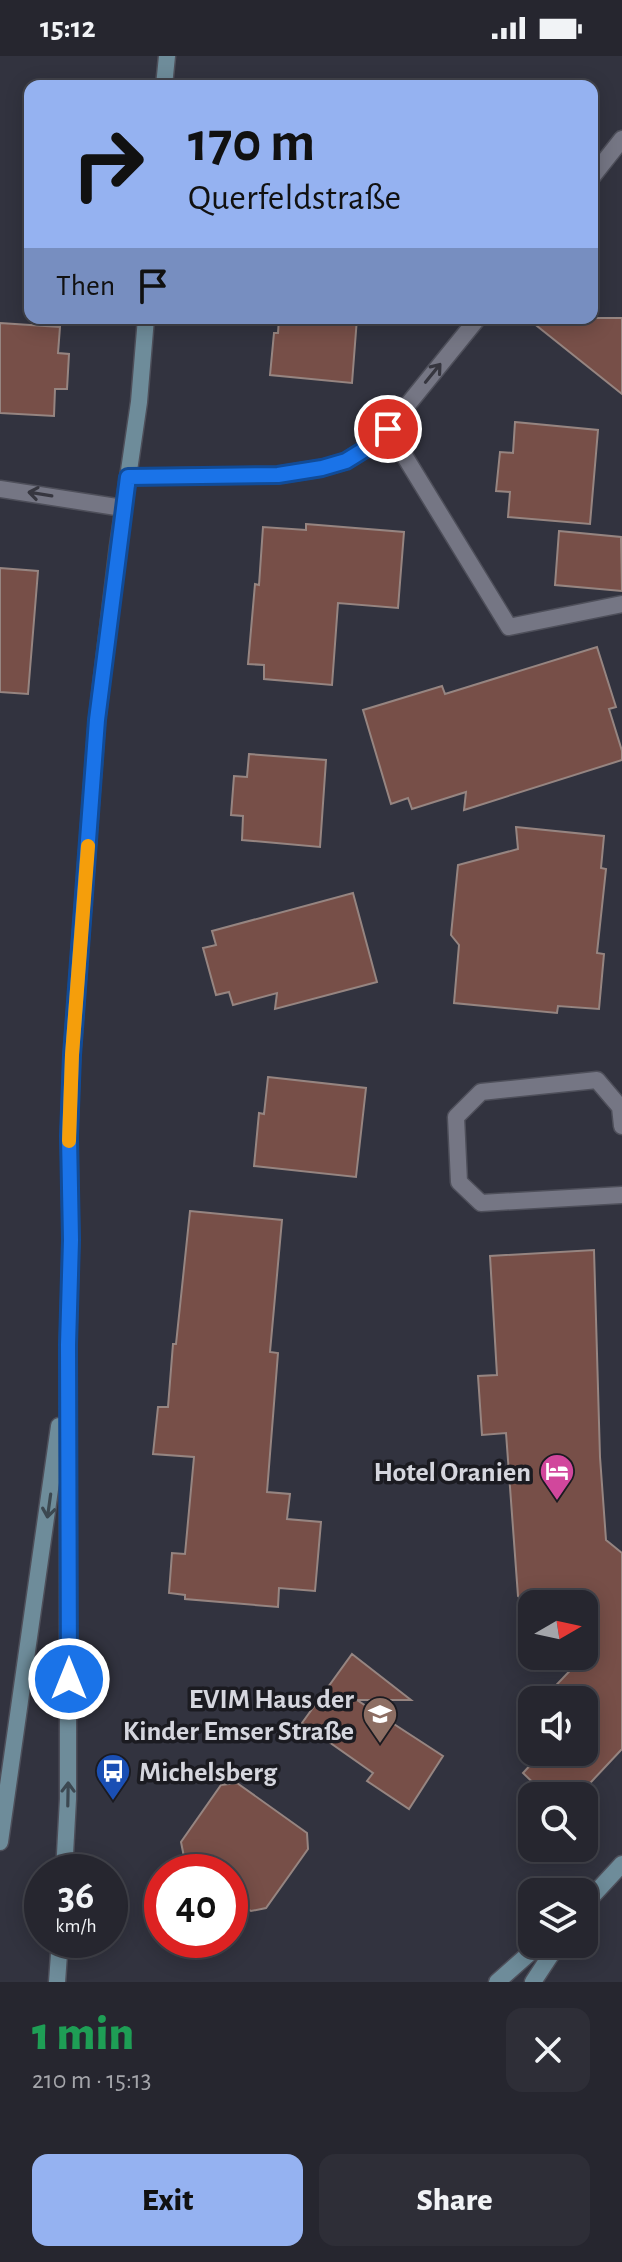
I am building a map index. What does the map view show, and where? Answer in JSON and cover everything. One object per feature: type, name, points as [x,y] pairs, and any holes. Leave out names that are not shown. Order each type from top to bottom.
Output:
[{"type":"street","points":[[165,80],[167,56]]},
{"type":"street","points":[[598,169],[622,139]]},
{"type":"street","points":[[65,1854],[69,1709],[68,1345],[72,1055],[97,720],[139,402],[146,324]]},
{"type":"street","points":[[128,477],[278,475],[346,461],[388,429],[473,324]]},
{"type":"street","points":[[388,429],[509,627],[622,604]]},
{"type":"street","points":[[0,489],[123,508]]},
{"type":"street","points":[[622,1126],[620,1107],[597,1080],[481,1092],[456,1117],[459,1182],[481,1203],[622,1195]]},
{"type":"street","points":[[0,1842],[57,1449],[68,1345]]},
{"type":"street","points":[[598,1890],[622,1864]]},
{"type":"street","points":[[60,1958],[60,1979]]},
{"type":"street","points":[[497,1982],[524,1958]]},
{"type":"street","points":[[533,1982],[549,1958]]},
{"type":"building","points":[[598,318],[622,318],[622,394],[534,324],[598,324]]},
{"type":"building","points":[[0,323],[60,327],[58,353],[69,354],[67,389],[55,389],[54,416],[0,413]]},
{"type":"building","points":[[279,324],[357,324],[352,383],[270,375],[274,333],[278,333]]},
{"type":"building","points":[[515,422],[598,430],[590,524],[508,517],[510,492],[496,491],[500,452],[513,453]]},
{"type":"building","points":[[306,524],[404,532],[398,608],[338,603],[332,685],[264,679],[264,665],[248,664],[263,527],[306,530]]},
{"type":"building","points":[[559,531],[621,537],[622,591],[555,585]]},
{"type":"building","points":[[0,568],[38,571],[28,694],[0,692]]},
{"type":"building","points":[[597,647],[616,707],[609,709],[622,760],[464,810],[466,792],[412,809],[408,798],[391,804],[363,710],[442,686],[445,694]]},
{"type":"building","points":[[249,754],[326,760],[320,847],[242,840],[243,816],[231,815],[234,776],[247,777]]},
{"type":"building","points":[[516,827],[604,836],[601,868],[606,869],[597,953],[604,954],[599,1009],[558,1006],[557,1013],[454,1003],[459,945],[451,935],[458,865],[518,849]]},
{"type":"building","points":[[353,893],[377,982],[275,1009],[277,993],[233,1005],[229,992],[216,995],[203,948],[216,945],[212,931]]},
{"type":"building","points":[[268,1077],[366,1088],[356,1177],[254,1166],[259,1113],[264,1114]]},
{"type":"building","points":[[190,1211],[282,1220],[270,1352],[278,1353],[267,1492],[290,1494],[287,1519],[321,1522],[315,1591],[279,1588],[278,1607],[185,1599],[185,1595],[169,1593],[172,1553],[185,1554],[194,1457],[153,1454],[158,1407],[168,1407]]},
{"type":"building","name":"Hotel Oranien","points":[[594,1250],[600,1457],[606,1540],[622,1553],[622,1749],[591,1782],[532,1782],[523,1773],[530,1766],[598,1766],[598,1686],[555,1686],[571,1670],[598,1670],[598,1590],[518,1590],[518,1596],[506,1433],[482,1435],[478,1376],[497,1375],[490,1256]]},
{"type":"building","name":"EVIM Haus der Kinder Emser Straße","points":[[352,1654],[411,1700],[357,1700],[443,1756],[409,1809],[367,1781],[373,1773],[302,1723]]},
{"type":"building","points":[[237,1783],[307,1833],[308,1849],[266,1908],[248,1909],[248,1854],[183,1854],[181,1842],[221,1785]]},
{"type":"slow traffic","points":[[69,1141],[72,1055],[88,846]]},
{"type":"place","name":"Hotel Oranien","points":[[557,1502]]},
{"type":"place","name":"EVIM Haus der Kinder Emser Straße","points":[[380,1745]]},
{"type":"place","name":"Michelsberg","points":[[113,1802]]},
{"type":"route","points":[[69,1679],[69,1136],[72,1055],[97,720],[128,477],[278,475],[322,468],[346,461],[388,429]]}]
